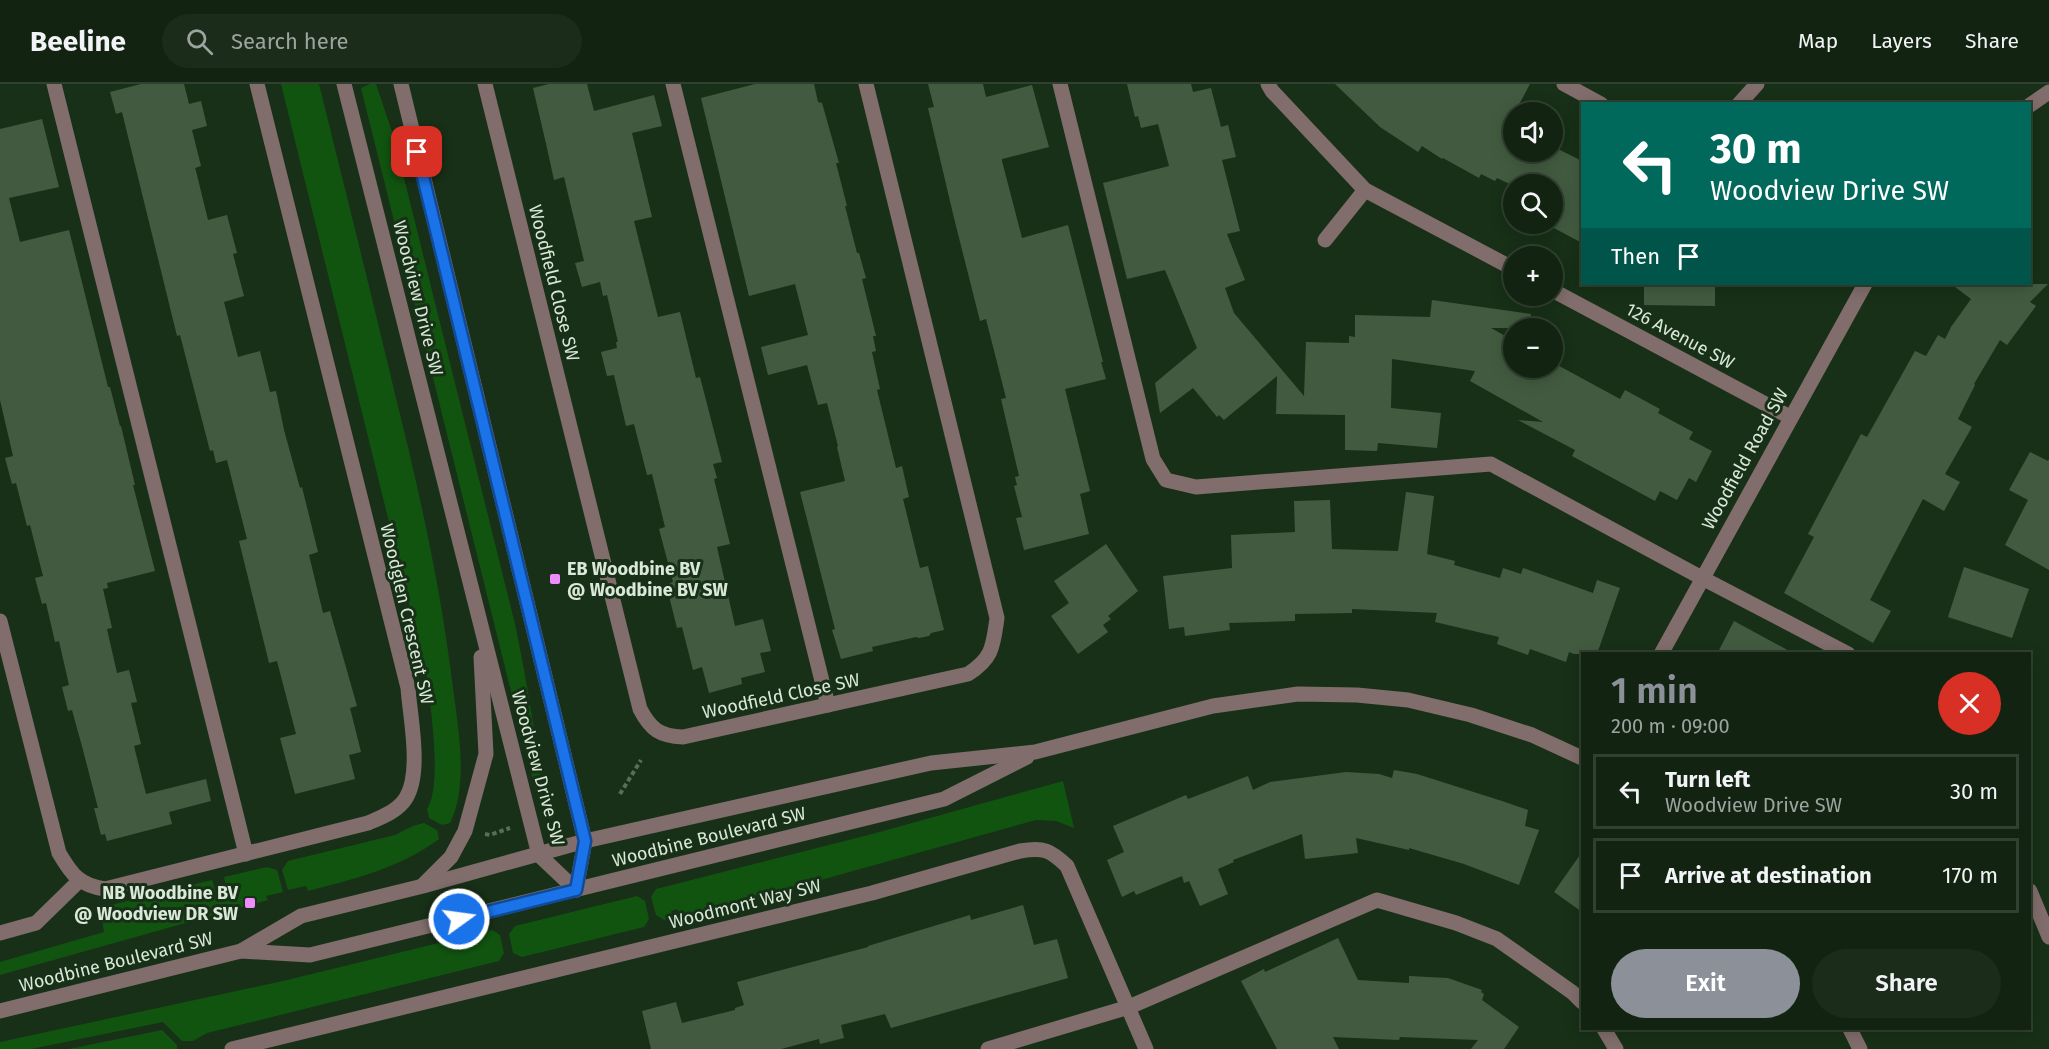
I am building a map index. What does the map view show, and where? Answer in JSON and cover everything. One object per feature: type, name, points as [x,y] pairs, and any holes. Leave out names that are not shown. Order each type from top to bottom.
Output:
[{"type":"street","points":[[54,84],[246,854]]},
{"type":"street","name":"Woodglen Crescent SW","points":[[79,880],[92,887],[105,889],[368,823],[394,811],[407,797],[415,767],[408,688],[257,84]]},
{"type":"street","name":"Woodview Drive SW","points":[[344,84],[539,855],[576,890]]},
{"type":"street","name":"Woodview Drive SW","points":[[400,84],[585,841],[576,890]]},
{"type":"street","name":"Woodfield Close SW","points":[[485,84],[637,698],[646,722],[668,736],[683,737],[968,675],[981,666],[993,646],[997,618],[866,84]]},
{"type":"street","points":[[673,84],[828,705]]},
{"type":"street","points":[[1060,84],[1153,459],[1166,480],[1196,487],[1491,464],[1844,652]]},
{"type":"street","points":[[1269,84],[1272,91],[1365,190],[1503,263]]},
{"type":"street","points":[[1564,84],[1597,102]]},
{"type":"street","points":[[1741,102],[1757,84]]},
{"type":"street","points":[[2031,104],[2049,92]]},
{"type":"street","points":[[1325,240],[1365,190]]},
{"type":"street","name":"Woodfield Road SW","points":[[1662,652],[1864,285]]},
{"type":"street","name":"126 Avenue SW","points":[[1563,296],[1790,417]]},
{"type":"street","points":[[0,621],[59,853],[70,871],[79,880],[36,923],[0,933]]},
{"type":"street","points":[[423,886],[451,857],[465,831],[486,754],[480,624]]},
{"type":"street","name":"Woodbine Boulevard SW","points":[[0,1011],[241,951],[301,916],[423,886],[585,841],[931,763],[1035,752],[1214,706],[1298,694],[1357,695],[1408,700],[1471,715],[1532,735],[1581,758]]},
{"type":"street","name":"Woodbine Boulevard SW","points":[[241,951],[310,955],[944,800],[1035,752]]},
{"type":"street","name":"Woodmont Way SW","points":[[232,1049],[872,893],[1020,851],[1038,848],[1053,853],[1067,866],[1146,1049]]},
{"type":"street","points":[[2031,893],[2049,937]]},
{"type":"street","points":[[988,1049],[1129,1007],[1377,900],[1456,923],[1497,939],[1572,992],[1581,1001]]},
{"type":"street","points":[[1605,1030],[1616,1049]]},
{"type":"street","points":[[1850,1030],[1860,1049]]},
{"type":"path","points":[[620,794],[641,760]]},
{"type":"path","points":[[491,846],[490,835],[519,825]]},
{"type":"green space","points":[[281,84],[319,84],[421,506],[448,651],[460,756],[461,774],[456,808],[450,823],[442,825],[429,818],[427,809],[432,797],[435,763],[426,672]]},
{"type":"green space","points":[[376,84],[394,138],[515,624],[531,709],[543,795],[537,796],[361,88]]},
{"type":"green space","points":[[1063,781],[1074,828],[1056,821],[1036,820],[803,885],[680,916],[677,909],[671,911],[673,917],[664,920],[656,915],[651,897],[656,889],[876,833]]},
{"type":"green space","points":[[424,823],[437,830],[439,839],[409,858],[325,887],[308,891],[306,886],[288,890],[282,870],[288,861],[395,835]]},
{"type":"green space","points":[[267,867],[277,870],[283,892],[266,896],[268,900],[0,975],[0,962],[104,932],[101,914],[107,906],[212,880],[215,890],[226,887],[224,877]]},
{"type":"green space","points":[[637,896],[645,901],[649,919],[644,927],[522,957],[513,953],[509,934],[515,926]]},
{"type":"green space","points":[[492,930],[500,935],[504,953],[499,961],[207,1033],[193,1041],[182,1041],[163,1022],[31,1049],[0,1049],[0,1042],[283,981]]},
{"type":"green space","points":[[162,1030],[177,1045],[177,1049],[69,1049]]},
{"type":"building","points":[[141,84],[184,84],[189,104],[201,101],[207,126],[192,130],[201,166],[195,168],[208,220],[227,215],[237,253],[233,254],[244,296],[224,302],[238,357],[260,351],[270,392],[276,391],[284,430],[300,488],[302,487],[318,552],[309,555],[323,613],[330,611],[357,706],[350,708],[361,752],[349,755],[355,779],[295,794],[280,738],[296,734],[277,661],[269,663],[239,541],[247,539],[227,460],[216,463],[213,450],[210,451],[180,335],[177,336],[122,112],[116,114],[110,92]]},
{"type":"building","points":[[549,84],[587,84],[594,111],[654,95],[662,126],[632,133],[652,217],[634,221],[658,317],[680,312],[696,378],[700,377],[722,462],[713,464],[717,478],[714,479],[730,544],[717,547],[735,626],[763,619],[771,651],[760,653],[765,672],[741,678],[742,684],[709,693],[702,667],[693,670],[682,627],[677,628],[666,584],[673,582],[659,529],[665,527],[652,474],[647,475],[634,424],[626,426],[614,375],[607,376],[601,352],[617,348],[616,342],[618,342],[607,295],[603,296],[600,282],[582,287],[575,263],[584,261],[564,177],[554,180],[533,88]]},
{"type":"building","points":[[755,84],[814,84],[818,102],[822,103],[839,163],[836,163],[847,206],[845,206],[866,278],[862,279],[876,336],[873,336],[876,351],[872,352],[880,389],[877,390],[896,468],[902,466],[909,497],[903,499],[920,568],[928,566],[944,630],[931,633],[929,636],[872,647],[873,651],[841,659],[832,630],[835,629],[800,492],[845,481],[838,446],[827,403],[818,405],[807,365],[768,375],[761,347],[808,335],[795,284],[749,296],[701,98]]},
{"type":"building","points":[[928,84],[983,84],[986,97],[1032,85],[1049,147],[1002,159],[1002,161],[1022,238],[1068,225],[1103,362],[1101,362],[1106,379],[1065,389],[1090,491],[1080,494],[1089,534],[1024,550],[1016,518],[1022,517],[1014,486],[1017,485],[1015,477],[1019,476],[1001,399],[1006,398],[986,319],[980,321],[954,218],[928,108],[934,107]]},
{"type":"building","points":[[1127,84],[1191,84],[1193,92],[1211,88],[1221,127],[1228,125],[1236,157],[1222,160],[1240,231],[1227,234],[1245,280],[1225,288],[1234,313],[1304,396],[1306,342],[1349,343],[1349,336],[1355,337],[1355,315],[1430,317],[1432,300],[1531,314],[1531,318],[1503,318],[1503,328],[1491,328],[1503,335],[1503,378],[1563,378],[1563,368],[1620,399],[1625,390],[1660,409],[1658,413],[1693,432],[1689,439],[1712,451],[1696,482],[1689,478],[1677,500],[1660,491],[1655,501],[1572,456],[1575,450],[1518,420],[1543,422],[1470,381],[1475,371],[1392,359],[1391,408],[1441,413],[1437,448],[1378,443],[1377,451],[1345,450],[1345,415],[1276,414],[1277,376],[1224,420],[1219,415],[1217,417],[1193,388],[1160,413],[1155,383],[1197,348],[1165,270],[1127,279],[1103,183],[1169,166],[1158,124],[1141,128],[1138,116],[1135,117]]},
{"type":"building","points":[[1335,84],[1530,84],[1520,102],[1503,102],[1503,162],[1563,162],[1563,152],[1581,160],[1581,242],[1563,233],[1563,174],[1503,174],[1503,181],[1497,178],[1495,181],[1481,174],[1479,178],[1422,146],[1418,152],[1380,127]]},
{"type":"building","points":[[42,119],[59,187],[9,198],[20,242],[69,230],[108,387],[110,387],[121,426],[155,571],[107,583],[108,588],[103,589],[112,628],[107,629],[117,673],[129,670],[137,702],[131,703],[141,744],[134,746],[146,794],[206,779],[211,801],[169,812],[172,824],[107,841],[105,834],[101,835],[94,808],[98,808],[83,750],[72,710],[68,711],[62,687],[69,685],[59,641],[55,642],[46,603],[42,604],[35,578],[43,576],[30,525],[27,526],[16,483],[12,484],[5,458],[13,456],[0,400],[0,129]]},
{"type":"building","points":[[2048,284],[2030,302],[2036,306],[2007,345],[2000,340],[1974,384],[1958,419],[1972,427],[1945,474],[1960,482],[1944,511],[1923,499],[1870,600],[1891,611],[1873,643],[1784,593],[1814,537],[1808,534],[1861,434],[1867,437],[1915,351],[1926,356],[1938,335],[1945,339],[1971,299],[1952,285]]},
{"type":"building","points":[[1644,285],[1715,285],[1715,306],[1644,305]]},
{"type":"building","points":[[2030,452],[2048,461],[2049,459],[2049,570],[2005,545],[2028,500],[2009,490]]},
{"type":"building","points":[[1406,492],[1434,496],[1427,554],[1455,561],[1454,565],[1500,578],[1503,568],[1521,574],[1523,568],[1593,593],[1597,580],[1620,588],[1598,652],[1574,654],[1569,652],[1566,662],[1530,649],[1528,655],[1497,644],[1499,637],[1435,622],[1437,613],[1352,609],[1352,613],[1295,614],[1295,621],[1229,623],[1230,630],[1185,636],[1184,627],[1169,629],[1163,576],[1232,568],[1231,535],[1295,532],[1294,501],[1330,500],[1332,549],[1398,551]]},
{"type":"building","points":[[1106,544],[1138,591],[1108,616],[1111,619],[1103,625],[1108,632],[1078,654],[1051,616],[1069,603],[1054,581]]},
{"type":"building","points":[[1964,567],[2029,589],[2012,638],[1948,617]]},
{"type":"building","points":[[1734,621],[1791,652],[1718,652]]},
{"type":"building","points":[[1394,770],[1417,774],[1528,810],[1525,826],[1539,830],[1519,885],[1464,864],[1409,848],[1409,850],[1356,838],[1358,853],[1305,859],[1302,834],[1233,860],[1234,862],[1218,869],[1228,894],[1200,906],[1189,881],[1184,883],[1182,876],[1136,895],[1134,891],[1122,897],[1107,860],[1124,852],[1113,826],[1186,795],[1188,799],[1248,776],[1253,790],[1270,782],[1346,772],[1379,774],[1392,778]]},
{"type":"building","points":[[1581,853],[1581,911],[1554,892]]},
{"type":"building","points":[[1023,905],[1034,945],[1057,939],[1068,978],[891,1028],[885,1014],[841,1025],[844,1038],[820,1044],[819,1039],[781,1049],[651,1049],[642,1011],[676,1002],[682,1023],[735,1010],[744,1005],[737,982],[868,947],[970,915],[971,920]]},
{"type":"building","points":[[1338,938],[1358,980],[1409,983],[1409,976],[1448,978],[1482,990],[1484,994],[1482,1000],[1519,1027],[1504,1049],[1471,1049],[1478,1040],[1333,1037],[1339,1049],[1277,1049],[1241,981]]},
{"type":"place","name":"EB Woodbine BV @ Woodbine BV SW","points":[[555,579]]},
{"type":"place","name":"NB Woodbine BV @ Woodview DR SW","points":[[250,903]]},
{"type":"route","points":[[417,152],[585,841],[576,890],[459,919]]}]
